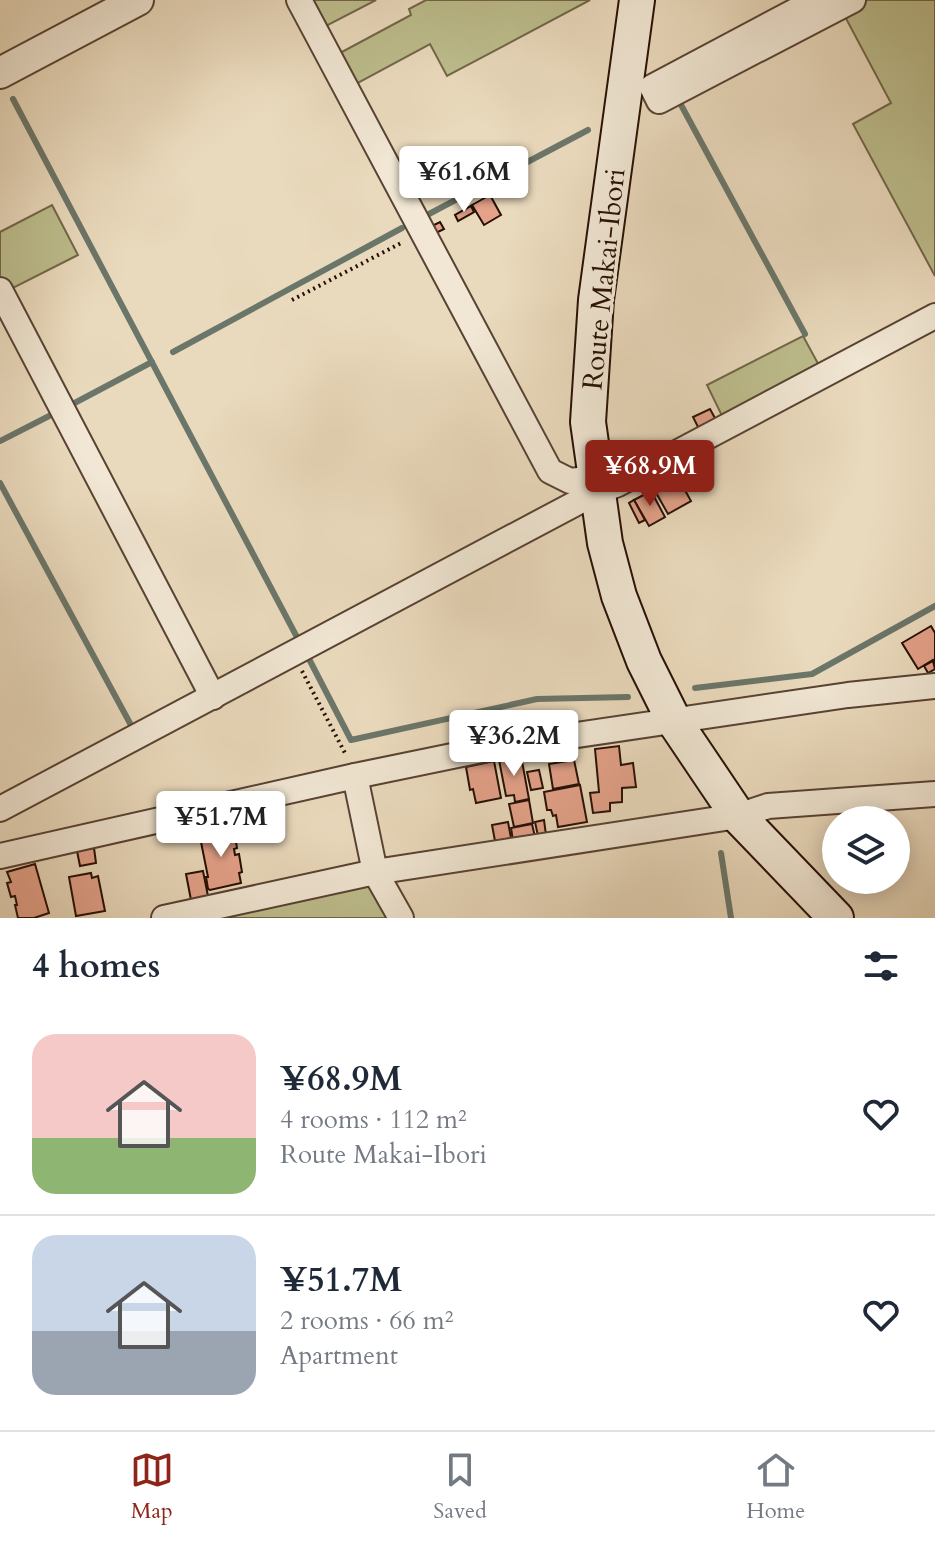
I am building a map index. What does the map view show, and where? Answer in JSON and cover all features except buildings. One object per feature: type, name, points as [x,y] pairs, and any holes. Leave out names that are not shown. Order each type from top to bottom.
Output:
[{"type":"main road","name":"Route Makai-Ibori","points":[[637,0],[640,96],[596,300],[588,422],[605,543],[619,596],[644,661],[674,721],[738,816],[836,918]]},
{"type":"street","points":[[0,73],[138,0]]},
{"type":"street","points":[[299,0],[550,471],[570,481],[597,485],[632,477],[935,316]]},
{"type":"street","points":[[640,96],[816,0]]},
{"type":"street","points":[[640,96],[659,101],[853,0]]},
{"type":"street","points":[[0,290],[213,697]]},
{"type":"street","points":[[550,471],[546,479],[564,511]]},
{"type":"street","points":[[0,809],[564,511],[597,485]]},
{"type":"street","points":[[0,856],[496,747],[848,695],[935,686]]},
{"type":"street","points":[[356,776],[375,872],[401,918]]},
{"type":"street","points":[[164,918],[375,872],[738,816],[768,806],[935,794]]},
{"type":"path","points":[[292,300],[422,231]]},
{"type":"path","points":[[294,654],[356,776]]},
{"type":"green space","points":[[312,0],[376,0],[326,26]]},
{"type":"green space","points":[[426,0],[590,0],[447,76],[430,44],[356,84],[340,53],[411,15],[409,9]]},
{"type":"green space","points":[[863,0],[935,0],[935,276],[853,124],[891,103],[842,11]]},
{"type":"green space","points":[[52,205],[78,255],[5,292],[0,282],[0,232]]},
{"type":"green space","points":[[803,336],[821,369],[724,420],[707,385]]},
{"type":"green space","points":[[367,883],[373,885],[391,918],[212,918]]},
{"type":"waterway","points":[[13,99],[299,641]]},
{"type":"waterway","points":[[680,103],[805,334]]},
{"type":"waterway","points":[[429,214],[588,130]]},
{"type":"waterway","points":[[173,352],[402,228]]},
{"type":"waterway","points":[[67,407],[152,362]]},
{"type":"waterway","points":[[0,441],[55,413]]},
{"type":"waterway","points":[[0,483],[132,727]]},
{"type":"waterway","points":[[695,688],[812,674],[935,606]]},
{"type":"waterway","points":[[308,657],[351,740],[537,699],[628,697]]},
{"type":"waterway","points":[[721,853],[731,918]]}]
